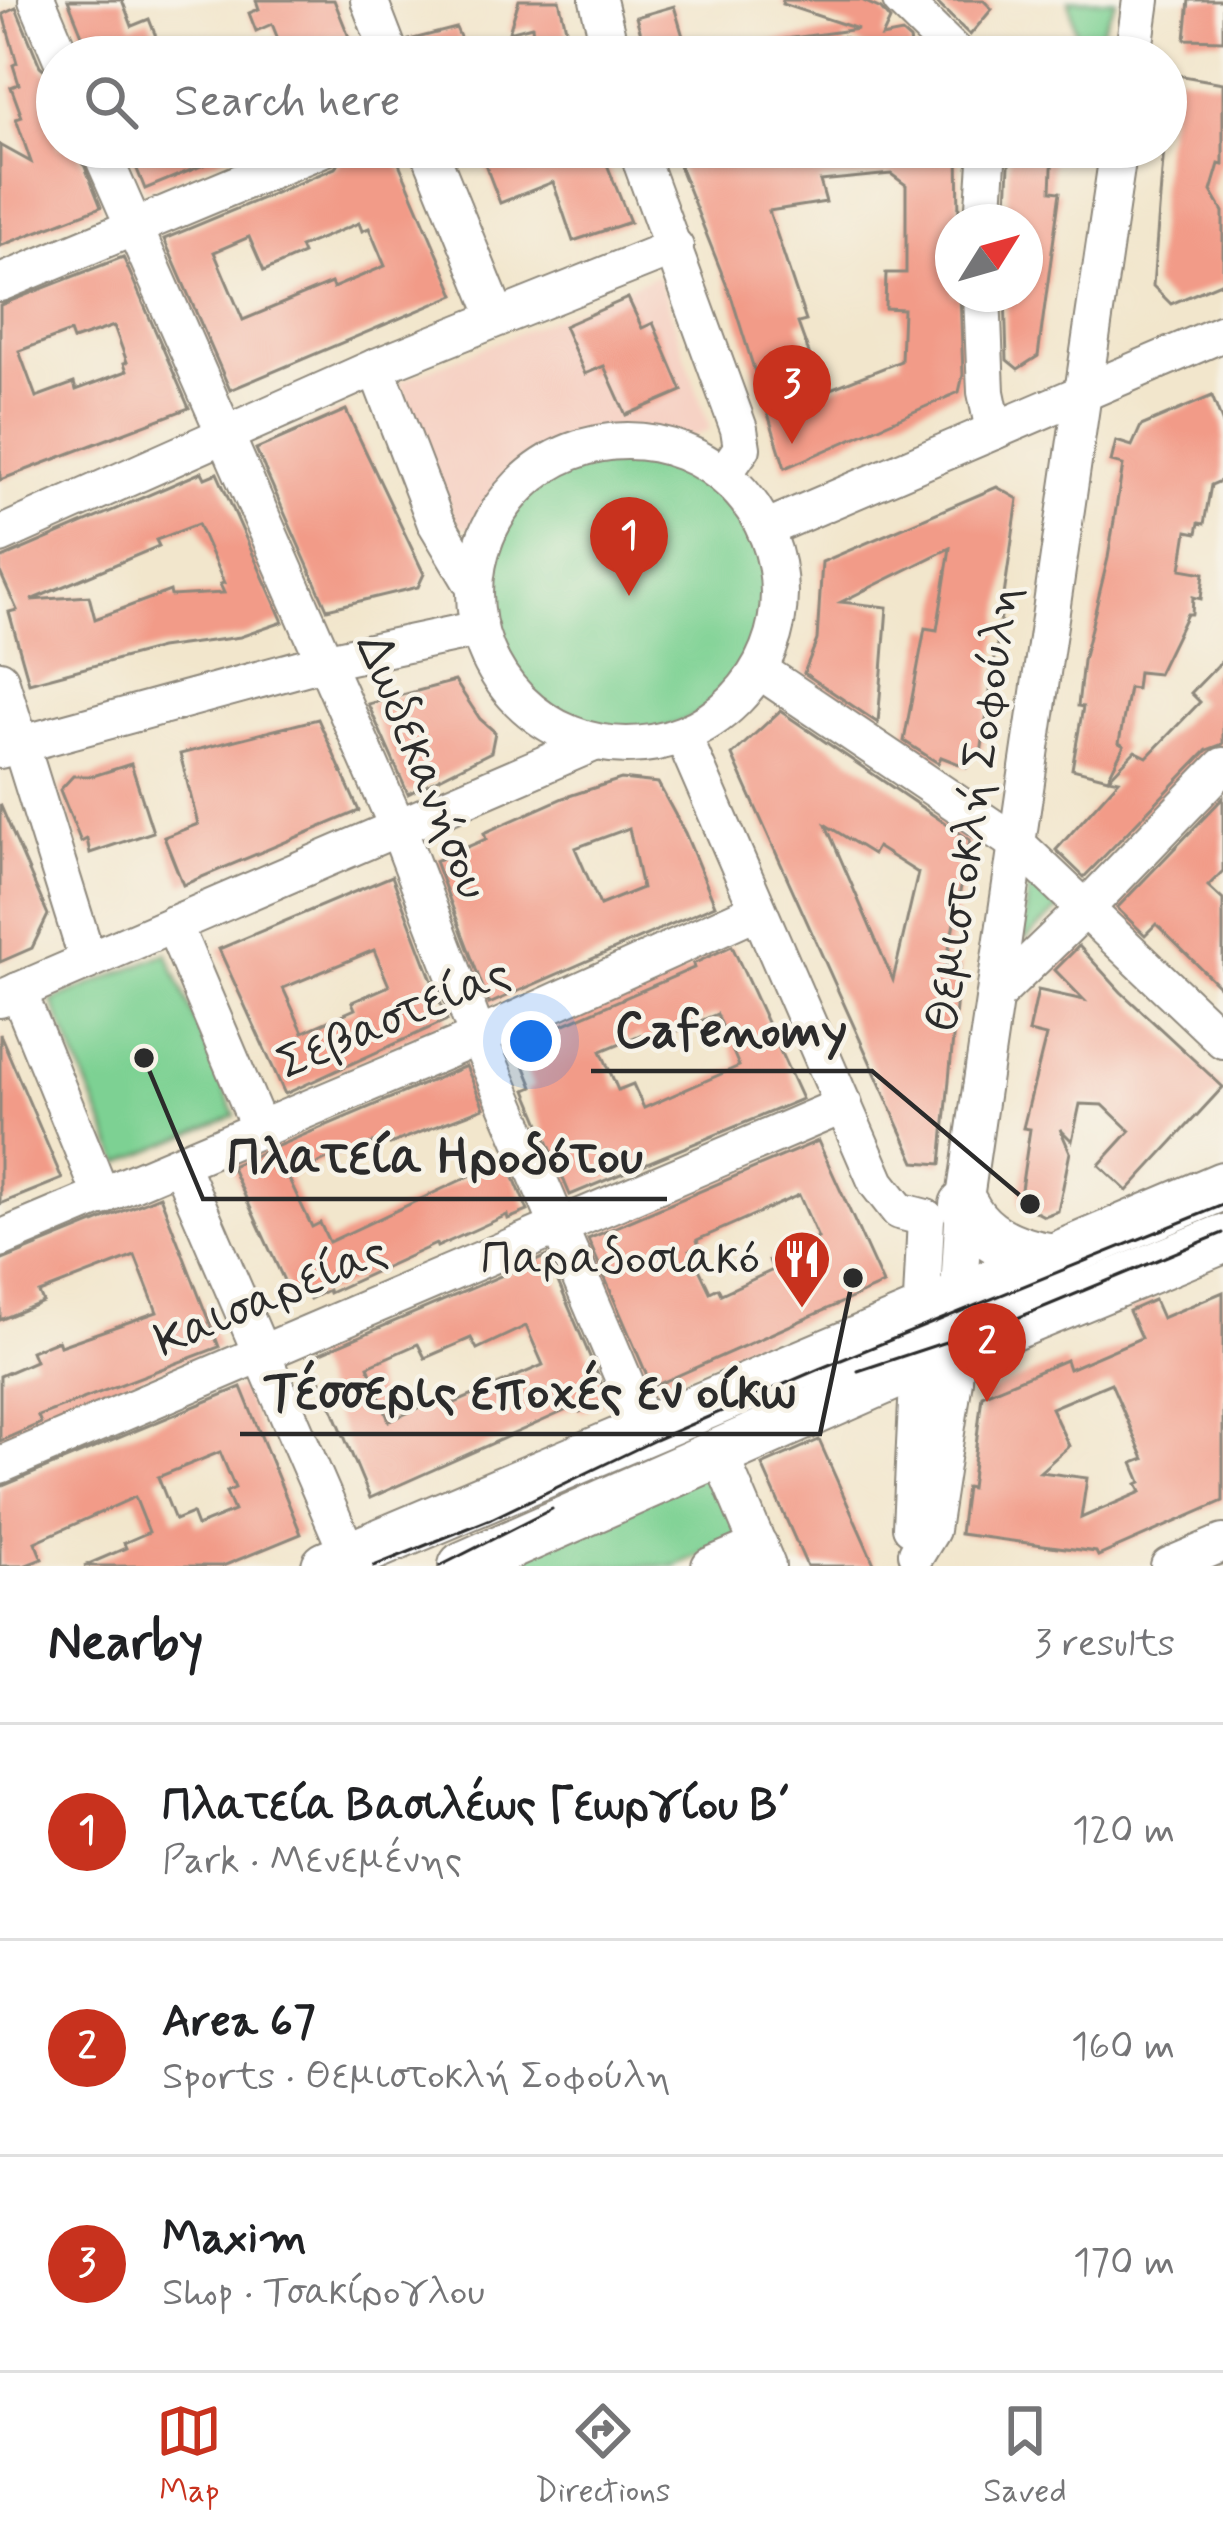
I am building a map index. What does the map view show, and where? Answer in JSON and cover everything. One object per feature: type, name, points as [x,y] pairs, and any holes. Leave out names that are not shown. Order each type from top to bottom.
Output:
[{"type":"main road","points":[[338,1561],[1204,1194]]},
{"type":"main road","points":[[945,1212],[1024,1254],[1054,1258]]},
{"type":"main road","points":[[463,1566],[1223,1239]]},
{"type":"street","points":[[37,0],[52,36]]},
{"type":"street","points":[[369,0],[384,36]]},
{"type":"street","points":[[598,0],[607,36]]},
{"type":"street","points":[[902,0],[938,36]]},
{"type":"street","points":[[1130,36],[1141,0]]},
{"type":"street","name":"Δωδεκανήσου","points":[[108,168],[398,828],[478,1037],[645,1429]]},
{"type":"street","points":[[0,283],[277,168]]},
{"type":"street","points":[[437,168],[497,317]]},
{"type":"street","points":[[644,168],[739,428],[742,448],[723,475]]},
{"type":"street","points":[[984,204],[987,168]]},
{"type":"street","name":"Θεμιστοκλή Σοφούλη","points":[[916,1559],[931,1530],[945,1212],[995,996],[1116,168]]},
{"type":"street","points":[[0,535],[376,368],[675,247]]},
{"type":"street","points":[[983,312],[986,392],[994,431]]},
{"type":"street","points":[[765,529],[1223,333]]},
{"type":"street","points":[[376,368],[435,521],[475,588]]},
{"type":"street","points":[[645,442],[699,459],[747,499],[765,529],[779,577],[770,649],[734,703],[683,736],[646,745],[594,742],[564,732],[536,716],[494,668],[479,629],[475,588],[481,550],[496,514],[535,471],[560,456],[588,446],[645,442]]},
{"type":"street","points":[[10,747],[327,662],[479,629]]},
{"type":"street","points":[[759,670],[1017,844],[1223,1040]]},
{"type":"street","points":[[0,680],[10,747],[88,961]]},
{"type":"street","points":[[683,736],[886,1199],[899,1210],[945,1212]]},
{"type":"street","points":[[102,1197],[9,995],[594,742]]},
{"type":"street","points":[[995,996],[1223,766]]},
{"type":"street","name":"Σεβαστείας","points":[[0,1239],[478,1037],[758,910]]},
{"type":"street","points":[[173,924],[260,1129]]},
{"type":"street","name":"Καισαρείας","points":[[0,1465],[844,1105]]},
{"type":"street","points":[[1204,1194],[1223,1162]]},
{"type":"street","points":[[180,1165],[261,1353],[338,1561]]},
{"type":"street","points":[[710,1566],[763,1556],[719,1453]]},
{"type":"street","points":[[1168,1566],[1223,1543]]},
{"type":"shaded area","points":[[658,275],[710,430],[687,439],[659,431],[621,429],[578,435],[509,479],[474,529],[458,526],[400,382]],"holes":[[[628,298],[642,328],[652,324],[682,391],[626,415],[604,366],[585,374],[565,326]]]},
{"type":"green space","points":[[1069,0],[1116,0],[1099,36],[1077,36]]},
{"type":"green space","points":[[629,450],[683,461],[728,492],[759,537],[770,591],[759,645],[728,690],[683,721],[629,732],[575,721],[530,690],[499,645],[488,591],[499,537],[530,492],[575,461]]},
{"type":"green space","points":[[1034,884],[1059,909],[1026,939],[1029,886]]},
{"type":"green space","points":[[167,953],[235,1116],[120,1163],[52,1001]]},
{"type":"green space","points":[[714,1462],[743,1537],[674,1566],[485,1566]]},
{"type":"building","points":[[68,0],[122,0],[132,26],[149,19],[156,36],[83,36]]},
{"type":"building","points":[[256,0],[334,0],[349,36],[277,36],[272,24],[256,31],[249,13],[259,9]]},
{"type":"building","points":[[519,0],[559,0],[568,36],[533,36],[532,26],[509,32]]},
{"type":"building","points":[[783,0],[861,0],[881,9],[890,20],[882,36],[807,36],[858,29],[782,4]]},
{"type":"building","points":[[934,0],[983,0],[992,9],[970,35]]},
{"type":"building","points":[[1189,0],[1223,0],[1223,40],[1185,36]]},
{"type":"building","points":[[674,6],[683,36],[642,36],[636,17]]},
{"type":"building","points":[[16,8],[36,56],[36,168],[85,168],[101,207],[0,246],[0,145],[31,162],[16,119],[22,117],[11,87],[19,84],[13,65],[17,63],[3,14]]},
{"type":"building","points":[[456,28],[460,36],[425,36]]},
{"type":"building","points":[[1187,77],[1223,83],[1223,165],[1219,164],[1211,191],[1223,212],[1223,282],[1171,304],[1153,286],[1162,168],[1187,168]]},
{"type":"building","points":[[136,168],[196,168],[145,189]]},
{"type":"building","points":[[335,168],[401,168],[455,295],[230,390],[164,239]],"holes":[[[359,223],[362,231],[369,228],[385,266],[243,320],[214,252],[249,237],[264,271],[303,254],[300,247]]]},
{"type":"building","points":[[487,168],[608,168],[630,222],[573,241],[553,182],[500,203]]},
{"type":"building","points":[[680,168],[958,168],[959,204],[935,204],[935,312],[961,312],[963,375],[959,392],[785,468],[732,299]],"holes":[[[891,174],[906,185],[906,273],[886,273],[885,308],[903,309],[901,361],[823,392],[798,323],[806,321],[769,211],[826,202],[820,181]]]},
{"type":"building","points":[[1009,168],[1052,168],[1051,191],[1060,192],[1038,356],[1018,369],[1007,360],[1006,312],[1043,312],[1043,204],[1007,204]]},
{"type":"building","points":[[123,257],[189,408],[0,480],[0,305]],"holes":[[[114,326],[127,371],[76,390],[74,383],[36,397],[19,351],[70,332],[73,340]]]},
{"type":"building","points":[[628,298],[642,328],[653,323],[682,391],[626,415],[604,366],[585,374],[564,326]]},
{"type":"building","points":[[1212,396],[1223,424],[1223,480],[1211,485],[1204,524],[1199,523],[1197,533],[1187,531],[1181,569],[1204,573],[1201,599],[1193,597],[1192,614],[1187,614],[1158,674],[1138,672],[1136,689],[1129,688],[1119,743],[1124,746],[1108,778],[1072,769],[1083,707],[1078,706],[1083,661],[1108,558],[1123,465],[1111,462],[1116,441],[1132,446],[1141,426]]},
{"type":"building","points":[[346,410],[424,574],[418,587],[327,609],[256,449]]},
{"type":"building","points":[[202,472],[205,478],[217,473],[283,622],[240,637],[160,648],[29,683],[9,612],[17,610],[0,572],[0,559]],"holes":[[[198,524],[224,583],[220,584],[224,593],[171,596],[170,591],[95,619],[89,596],[31,600],[159,546],[156,540]]]},
{"type":"building","points":[[997,487],[1018,499],[981,754],[972,753],[967,767],[941,757],[938,763],[904,741],[925,628],[937,630],[950,548],[841,602],[887,607],[878,723],[804,673],[817,640],[822,562]]},
{"type":"building","points":[[1223,660],[1223,744],[1207,750],[1084,877],[1056,850],[1119,780],[1109,778],[1135,751],[1147,757],[1200,702],[1191,693]]},
{"type":"building","points":[[455,681],[480,719],[495,732],[491,752],[408,794],[368,704]]},
{"type":"building","points":[[780,711],[970,840],[946,964],[960,965],[941,1164],[915,1162],[732,755]],"holes":[[[826,825],[873,854],[877,847],[918,873],[893,980]]]},
{"type":"building","points":[[318,719],[359,811],[183,885],[164,837],[198,824],[180,754]]},
{"type":"building","points":[[131,764],[153,832],[90,853],[60,790],[73,776],[93,776]]},
{"type":"building","points":[[621,779],[658,783],[715,905],[489,1004],[435,861],[563,798]],"holes":[[[629,828],[642,888],[600,905],[575,848]]]},
{"type":"building","points":[[1223,798],[1223,871],[1208,886],[1223,900],[1223,990],[1156,924],[1145,935],[1117,908]]},
{"type":"building","points":[[0,804],[48,915],[32,948],[0,962]]},
{"type":"building","points":[[392,876],[447,1020],[285,1094],[219,949]],"holes":[[[374,950],[389,986],[352,1002],[355,1009],[303,1032],[283,988]]]},
{"type":"building","points":[[732,946],[802,1099],[570,1195],[526,1090],[533,1087],[516,1045],[694,968],[693,964]],"holes":[[[717,1014],[739,1066],[644,1108],[633,1084],[618,1090],[601,1051],[640,1035],[644,1045]]]},
{"type":"building","points":[[1079,946],[1223,1087],[1127,1191],[1099,1165],[1130,1131],[1103,1105],[1080,1104],[1072,1141],[1060,1129],[1070,1152],[1058,1211],[1044,1216],[1019,1203],[1030,1129],[1023,1128],[1046,1036],[1029,1032],[1038,990],[1084,1000],[1055,970]]},
{"type":"building","points":[[0,1034],[62,1179],[0,1204]]},
{"type":"building","points":[[466,1066],[484,1108],[390,1144],[387,1137],[341,1153],[288,1177],[312,1227],[320,1223],[329,1242],[506,1159],[528,1211],[436,1244],[329,1293],[310,1299],[307,1293],[293,1300],[231,1166]]},
{"type":"building","points":[[818,1141],[883,1284],[652,1387],[588,1239]],"holes":[[[799,1195],[818,1238],[769,1260],[773,1270],[721,1294],[718,1288],[710,1292],[690,1250],[699,1246],[697,1240]]]},
{"type":"building","points":[[160,1196],[219,1347],[38,1416],[41,1423],[0,1441],[0,1376],[35,1361],[31,1351],[58,1340],[60,1346],[157,1312],[135,1256],[39,1293],[43,1302],[0,1320],[0,1261]]},
{"type":"building","points":[[547,1256],[608,1399],[580,1412],[578,1405],[370,1498],[311,1357]],"holes":[[[526,1326],[543,1365],[448,1406],[444,1397],[389,1421],[368,1366],[418,1344],[425,1358],[471,1338],[477,1349]]]},
{"type":"building","points":[[1223,1292],[1223,1501],[1098,1556],[1096,1552],[960,1534],[966,1487],[971,1488],[982,1395],[1066,1360],[1069,1369],[1141,1338],[1129,1311],[1154,1300],[1162,1318]],"holes":[[[1111,1383],[1144,1459],[1133,1463],[1141,1492],[1081,1518],[1087,1478],[1040,1472],[1069,1446],[1051,1408]]]},
{"type":"building","points":[[241,1387],[301,1534],[223,1566],[84,1566],[149,1532],[135,1497],[35,1542],[42,1559],[24,1566],[0,1566],[0,1487]],"holes":[[[220,1452],[235,1488],[226,1492],[234,1511],[197,1526],[192,1513],[175,1520],[158,1477]]]},
{"type":"building","points":[[819,1440],[875,1566],[807,1566],[762,1465]]},
{"type":"tram line","points":[[374,1566],[491,1519],[655,1440],[819,1369],[1223,1205]]},
{"type":"tram line","points":[[858,1371],[1015,1319],[1223,1233]]},
{"type":"tram line","points":[[440,1566],[552,1509]]},
{"type":"place","name":"Maxim","points":[[792,444]]},
{"type":"place","name":"Πλατεία Βασιλέως Γεωργίου Β΄","points":[[629,596]]},
{"type":"place","name":"Πλατεία Ηροδότου","points":[[144,1058]]},
{"type":"place","name":"Cafenomy","points":[[1030,1204]]},
{"type":"place","name":"Τέσσερις εποχές εν οίκω","points":[[853,1278]]},
{"type":"place","name":"Παραδοσιακό","points":[[802,1310]]},
{"type":"place","name":"Area 67","points":[[987,1402]]}]
